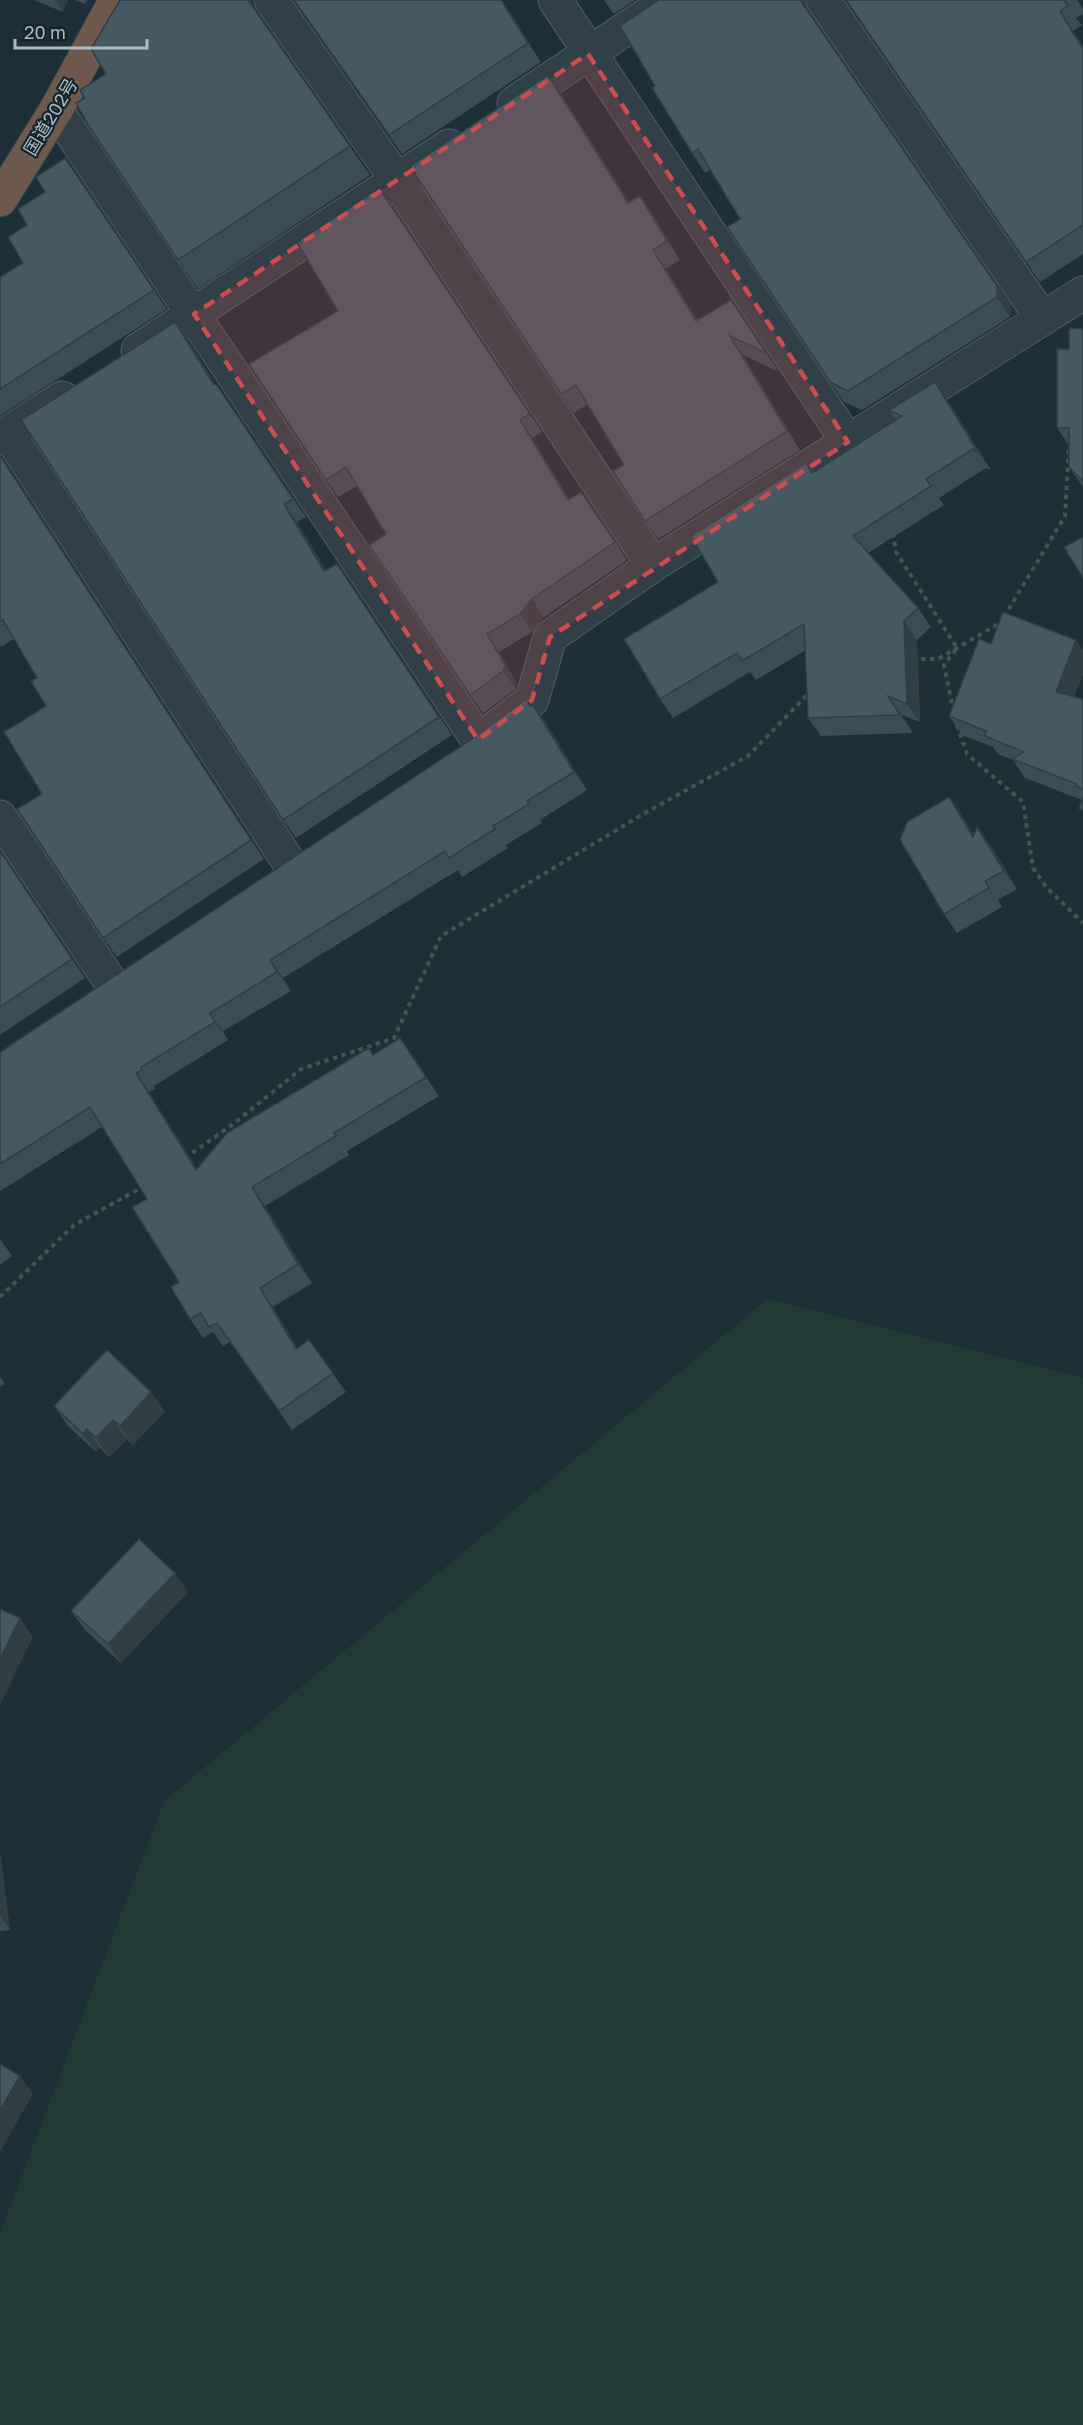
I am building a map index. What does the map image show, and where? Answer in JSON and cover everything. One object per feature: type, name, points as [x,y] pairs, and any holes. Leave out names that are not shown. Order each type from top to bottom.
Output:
[{"type":"highway","name":"国道202号","points":[[0,200],[56,110],[116,0]]},
{"type":"street","points":[[271,0],[397,180],[653,565]]},
{"type":"street","points":[[555,0],[588,54],[848,442]]},
{"type":"street","points":[[115,364],[669,0]]},
{"type":"street","points":[[823,0],[1042,318]]},
{"type":"street","points":[[56,110],[478,740]]},
{"type":"street","points":[[449,760],[532,700],[550,637],[653,565],[1083,293]]},
{"type":"street","points":[[86,383],[4,435],[280,871],[320,845]]},
{"type":"street","points":[[0,817],[122,977],[84,1002]]},
{"type":"path","points":[[906,659],[938,659],[999,624],[1065,516],[1070,440]]},
{"type":"path","points":[[892,525],[896,552],[957,648]]},
{"type":"path","points":[[957,648],[944,665],[958,732],[967,754],[1023,802],[1033,868],[1047,888],[1083,923]]},
{"type":"path","points":[[176,1165],[232,1125],[301,1069],[394,1038],[441,936],[644,814],[748,756],[815,687]]},
{"type":"path","points":[[0,1298],[74,1225],[148,1184]]},
{"type":"highlighted area","points":[[588,54],[848,442],[550,637],[532,700],[478,740],[194,314]]},
{"type":"green space","points":[[767,1299],[1083,1378],[1083,2425],[0,2425],[0,2233],[164,1801]]},
{"type":"building","points":[[120,0],[248,0],[350,146],[178,260],[90,128],[76,103],[85,98],[80,90],[106,74],[91,49]]},
{"type":"building","points":[[294,0],[501,0],[528,43],[389,135]]},
{"type":"building","points":[[659,0],[800,0],[997,286],[997,297],[848,391],[830,382],[727,227],[740,219],[698,149],[692,153],[652,88],[655,86],[620,26]]},
{"type":"building","points":[[846,0],[1064,0],[1068,6],[1060,11],[1083,49],[1083,225],[1026,262]]},
{"type":"building","points":[[548,75],[628,203],[640,196],[667,241],[653,250],[696,321],[731,300],[766,353],[730,336],[787,431],[645,521],[613,471],[624,465],[576,385],[561,394],[410,166]]},
{"type":"building","points":[[65,158],[154,290],[0,389],[0,277],[23,263],[8,237],[27,225],[18,209],[45,192],[36,177]]},
{"type":"building","points":[[379,188],[530,414],[520,420],[568,500],[581,492],[615,542],[532,599],[520,614],[487,634],[505,665],[503,671],[470,695],[369,545],[386,534],[346,467],[326,480],[249,364],[338,311],[297,242]]},
{"type":"building","points":[[175,322],[214,385],[216,384],[293,499],[284,504],[324,571],[337,564],[439,717],[283,820],[21,420]]},
{"type":"building","points":[[1069,328],[1083,329],[1083,481],[1069,467],[1069,428],[1057,428],[1057,349],[1069,349]]},
{"type":"building","points":[[935,382],[978,452],[973,449],[926,479],[931,486],[853,536],[918,608],[904,621],[907,704],[888,696],[900,715],[808,718],[804,624],[742,661],[737,653],[660,699],[624,639],[718,582],[691,536],[806,463],[812,473],[902,416],[889,410]]},
{"type":"building","points":[[0,456],[251,840],[103,938],[17,809],[42,794],[4,732],[46,706],[31,681],[37,678],[3,620],[0,621]]},
{"type":"building","points":[[1083,537],[1083,578],[1064,547]]},
{"type":"building","points":[[1003,612],[1076,640],[1056,692],[1083,699],[1083,789],[1076,786],[1077,784],[1012,759],[1024,752],[985,736],[986,731],[949,716],[979,639],[991,644]]},
{"type":"building","points":[[526,699],[530,706],[533,705],[574,772],[527,801],[529,804],[493,826],[495,829],[449,858],[445,851],[270,960],[277,972],[210,1013],[215,1022],[141,1067],[142,1070],[136,1073],[196,1170],[227,1133],[369,1048],[373,1055],[400,1038],[426,1077],[334,1133],[336,1136],[252,1187],[298,1264],[260,1288],[296,1349],[309,1340],[333,1373],[279,1411],[217,1323],[209,1327],[201,1313],[190,1319],[171,1287],[179,1282],[132,1207],[147,1199],[90,1107],[0,1164],[0,1052],[475,737]]},
{"type":"building","points":[[1083,796],[1083,810],[1079,809]]},
{"type":"building","points":[[949,797],[973,837],[977,827],[1004,871],[985,881],[989,888],[944,914],[900,840],[907,822]]},
{"type":"building","points":[[0,851],[72,959],[0,1007]]},
{"type":"building","points":[[107,1350],[151,1392],[120,1426],[113,1420],[96,1438],[87,1429],[83,1434],[54,1406]]},
{"type":"building","points":[[139,1539],[175,1573],[108,1644],[71,1611]]},
{"type":"building","points":[[0,1609],[20,1618],[0,1659]]},
{"type":"building","points":[[0,2064],[20,2076],[0,2110]]}]
